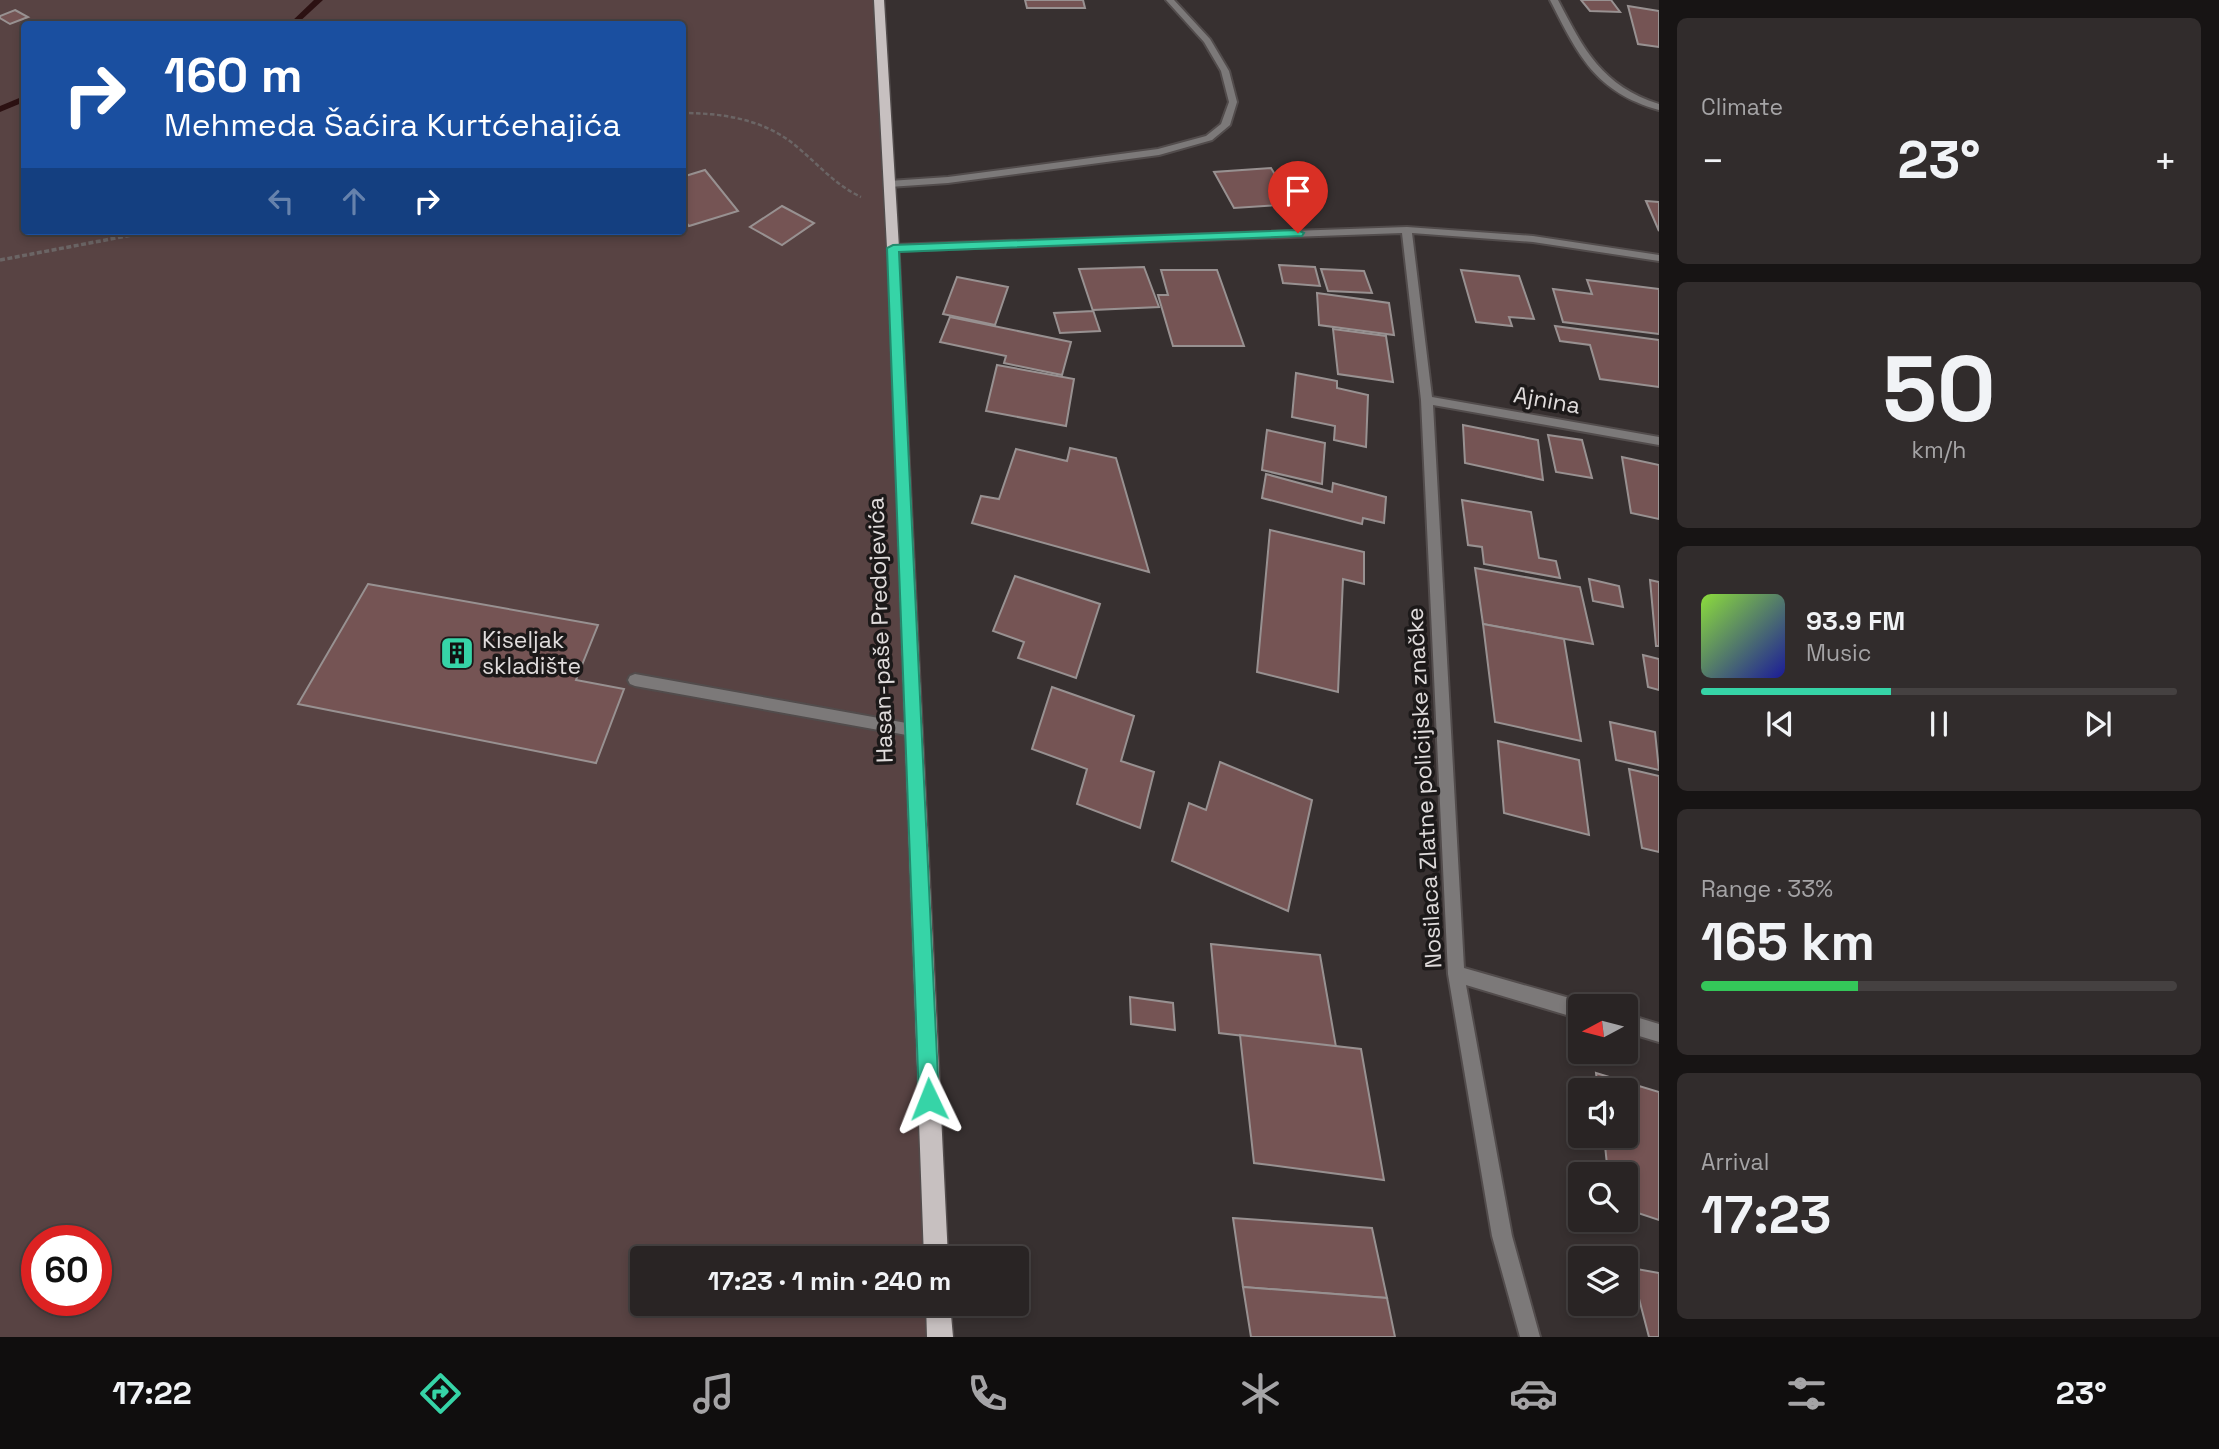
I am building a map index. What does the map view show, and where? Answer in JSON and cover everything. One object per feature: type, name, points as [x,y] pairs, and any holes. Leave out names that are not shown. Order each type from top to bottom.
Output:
[{"type":"main road","name":"Hasan-paše Predojevića","points":[[879,0],[893,248],[935,1246]]},
{"type":"main road","points":[[939,1316],[940,1337]]},
{"type":"street","points":[[889,184],[948,180],[1159,152],[1209,138],[1225,125],[1233,102],[1224,71],[1207,41],[1170,0]]},
{"type":"street","points":[[1554,0],[1604,80],[1622,94],[1659,107]]},
{"type":"street","points":[[893,248],[1407,230],[1468,232],[1567,242],[1659,258]]},
{"type":"street","name":"Nosilaca Zlatne policijske značke","points":[[1407,230],[1427,400],[1456,974],[1503,1236],[1530,1337]]},
{"type":"street","name":"Ajnina","points":[[1427,400],[1659,442]]},
{"type":"street","points":[[635,680],[912,730]]},
{"type":"street","points":[[1456,974],[1568,1007]]},
{"type":"street","points":[[1638,1027],[1659,1033]]},
{"type":"path","points":[[686,113],[716,113],[777,133],[849,192],[891,209]]},
{"type":"path","points":[[0,260],[132,235]]},
{"type":"shaded area","points":[[0,0],[879,0],[935,1246],[630,1246],[630,1316],[939,1316],[940,1337],[0,1337]]},
{"type":"building","points":[[1025,0],[1083,0],[1085,8],[1027,8]]},
{"type":"building","points":[[1581,0],[1611,0],[1620,12],[1590,11]]},
{"type":"building","points":[[1628,6],[1659,11],[1659,47],[1638,44]]},
{"type":"building","points":[[15,10],[28,17],[10,24],[0,18],[0,16]]},
{"type":"building","points":[[1271,168],[1293,204],[1234,208],[1214,172]]},
{"type":"building","points":[[705,170],[738,211],[689,226],[686,223],[686,176]]},
{"type":"building","points":[[1646,201],[1659,202],[1659,231]]},
{"type":"building","points":[[782,206],[814,223],[782,245],[750,227]]},
{"type":"building","points":[[1279,265],[1315,267],[1320,286],[1283,283]]},
{"type":"building","points":[[1144,267],[1159,307],[1093,310],[1100,331],[1060,333],[1054,313],[1093,311],[1079,269]]},
{"type":"building","points":[[1321,269],[1364,271],[1372,293],[1328,291]]},
{"type":"building","points":[[1161,270],[1217,270],[1244,346],[1173,346],[1158,295],[1168,295]]},
{"type":"building","points":[[1461,270],[1519,276],[1534,319],[1509,317],[1512,326],[1476,322]]},
{"type":"building","points":[[957,277],[1008,287],[995,325],[943,314]]},
{"type":"building","points":[[1587,280],[1659,289],[1659,334],[1563,322],[1553,289],[1592,294]]},
{"type":"building","points":[[1317,293],[1389,303],[1394,335],[1319,325]]},
{"type":"building","points":[[950,317],[1071,342],[1062,375],[1004,363],[1006,356],[940,342]]},
{"type":"building","points":[[1555,326],[1659,340],[1659,387],[1600,379],[1590,345],[1560,341]]},
{"type":"building","points":[[1333,329],[1386,336],[1393,382],[1338,374]]},
{"type":"building","points":[[997,365],[1074,379],[1066,426],[986,411]]},
{"type":"building","points":[[1296,373],[1337,381],[1337,388],[1368,395],[1366,447],[1334,440],[1335,426],[1292,417]]},
{"type":"building","points":[[1463,425],[1538,440],[1543,480],[1465,463]]},
{"type":"building","points":[[1267,430],[1325,443],[1322,484],[1262,470]]},
{"type":"building","points":[[1548,435],[1582,440],[1592,478],[1556,472]]},
{"type":"building","points":[[1070,448],[1116,458],[1149,572],[972,523],[981,496],[999,499],[1016,449],[1067,461]]},
{"type":"building","points":[[1622,457],[1659,465],[1659,519],[1631,513]]},
{"type":"building","points":[[1266,474],[1332,492],[1333,483],[1386,497],[1384,523],[1363,518],[1362,524],[1262,498]]},
{"type":"building","points":[[1462,500],[1531,512],[1539,558],[1556,561],[1560,578],[1484,564],[1482,547],[1468,545]]},
{"type":"building","points":[[1270,530],[1364,552],[1364,584],[1343,579],[1338,692],[1257,672]]},
{"type":"building","points":[[1475,568],[1580,587],[1593,644],[1483,624]]},
{"type":"building","points":[[1015,576],[1100,604],[1076,678],[1018,658],[1024,642],[993,631]]},
{"type":"building","points":[[1589,579],[1619,586],[1623,607],[1593,601]]},
{"type":"building","points":[[1650,580],[1659,582],[1659,646],[1656,646]]},
{"type":"building","name":"Kiseljak skladište","points":[[368,584],[598,625],[576,680],[624,689],[596,763],[298,704]]},
{"type":"building","points":[[1483,624],[1564,639],[1581,741],[1495,722]]},
{"type":"building","points":[[1643,655],[1659,659],[1659,690],[1648,687]]},
{"type":"building","points":[[1052,687],[1134,716],[1121,761],[1154,772],[1140,828],[1077,804],[1087,769],[1032,749]]},
{"type":"building","points":[[1610,722],[1655,732],[1659,770],[1616,760]]},
{"type":"building","points":[[1498,741],[1579,760],[1589,835],[1504,813]]},
{"type":"building","points":[[1220,762],[1312,800],[1288,911],[1172,861],[1189,803],[1206,810]]},
{"type":"building","points":[[1629,769],[1659,776],[1659,852],[1642,848]]},
{"type":"building","points":[[1211,944],[1320,955],[1336,1047],[1219,1033]]},
{"type":"building","points":[[1130,997],[1173,1003],[1175,1030],[1131,1024]]},
{"type":"building","points":[[1240,1035],[1361,1049],[1384,1180],[1254,1163]]},
{"type":"building","points":[[1596,1073],[1613,1078],[1597,1078]]},
{"type":"building","points":[[1638,1086],[1659,1092],[1659,1220],[1638,1213],[1638,1162],[1607,1162],[1605,1148],[1638,1148]]},
{"type":"building","points":[[1233,1218],[1372,1228],[1387,1298],[1243,1287]]},
{"type":"building","points":[[1638,1269],[1659,1273],[1659,1337],[1649,1337],[1638,1295]]},
{"type":"building","points":[[1243,1287],[1387,1298],[1395,1337],[1251,1337]]},
{"type":"waterway","points":[[296,21],[319,0]]},
{"type":"waterway","points":[[0,109],[21,100]]},
{"type":"place","name":"Kiseljak skladište","points":[[457,653]]},
{"type":"route","points":[[929,1099],[893,248],[1298,233]]}]
